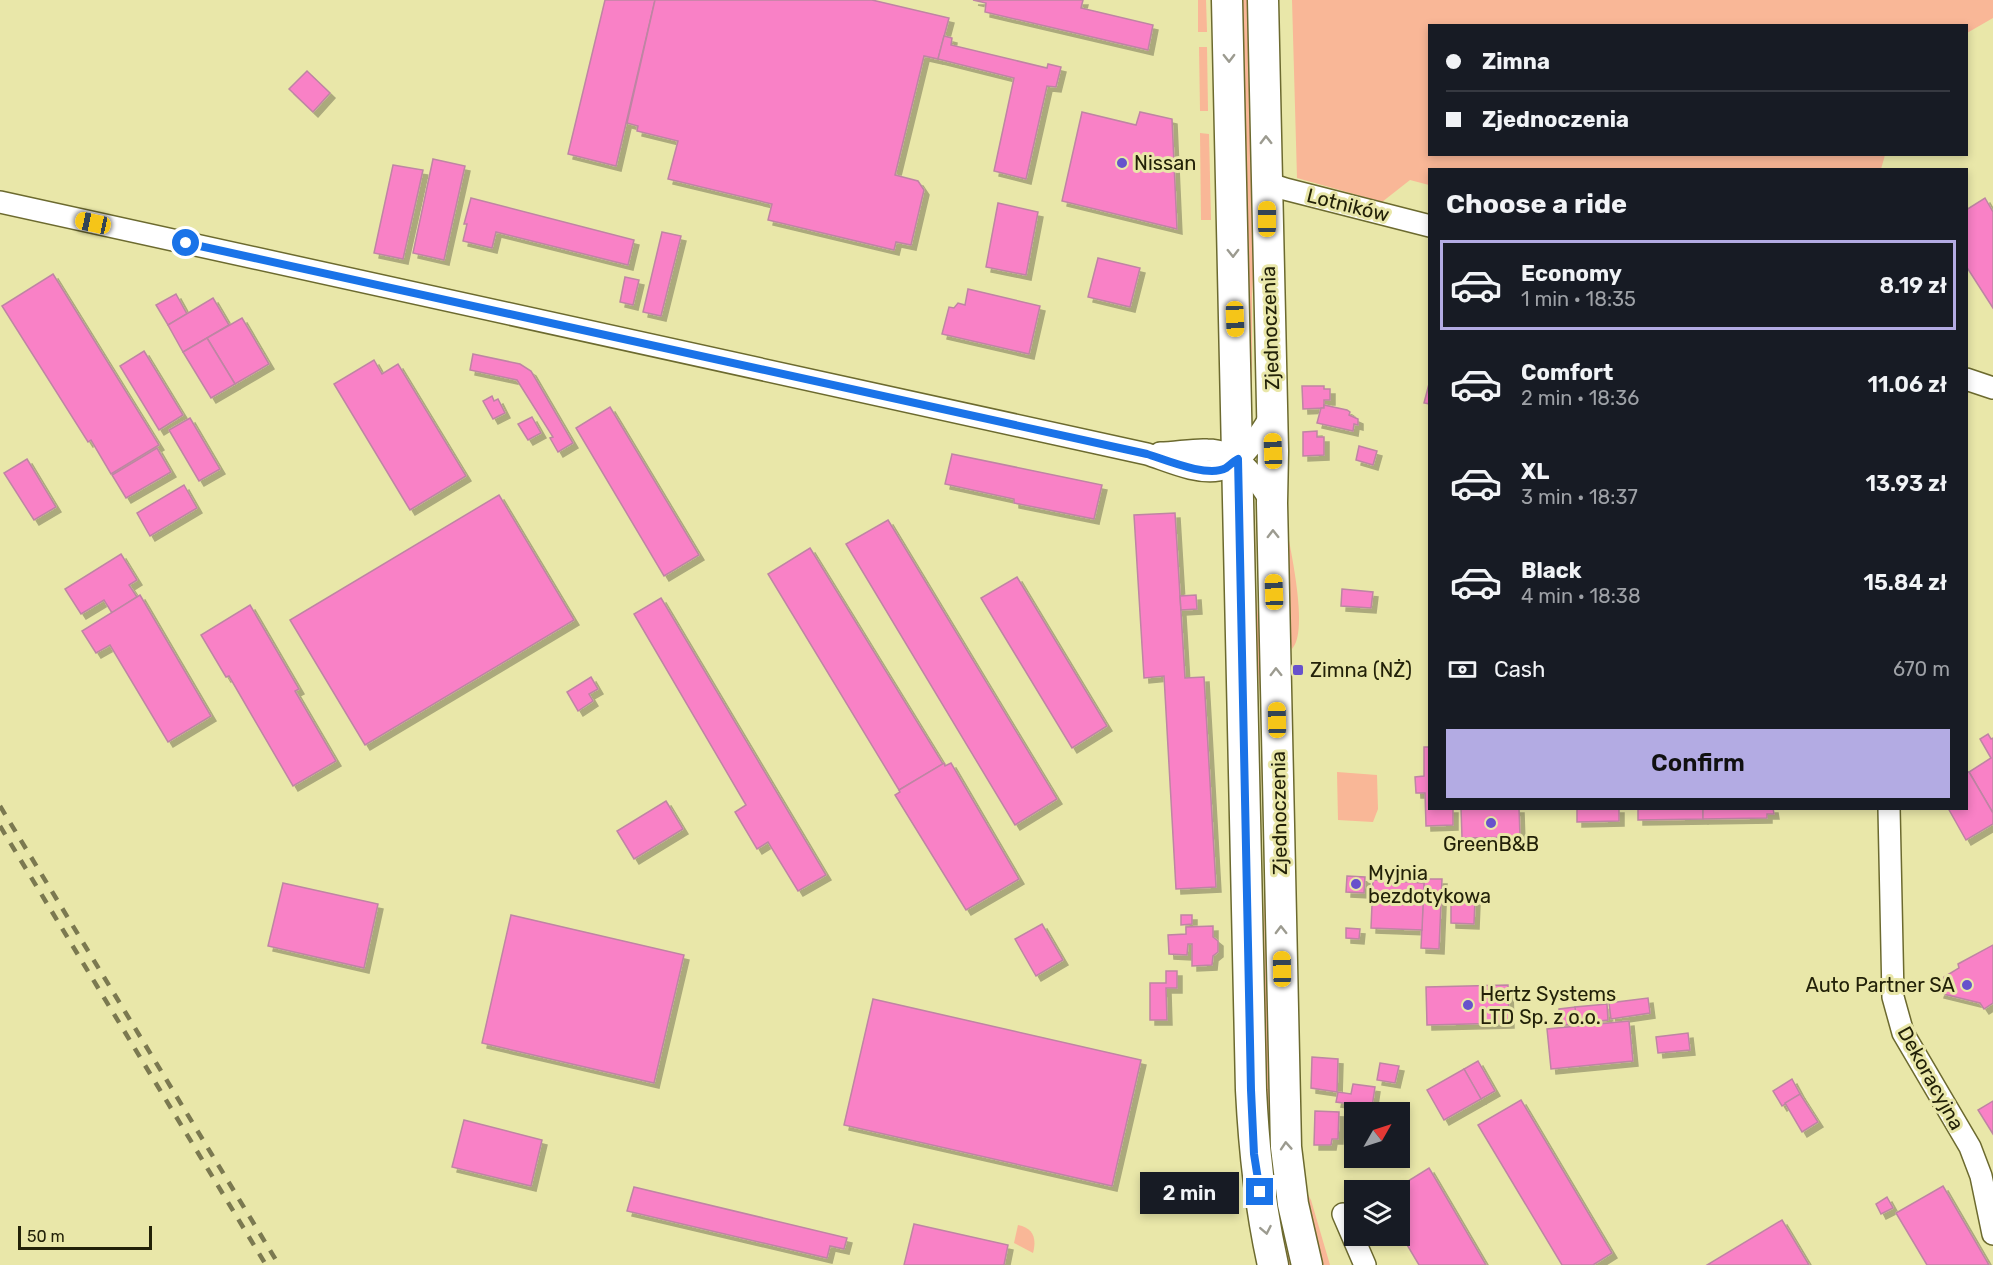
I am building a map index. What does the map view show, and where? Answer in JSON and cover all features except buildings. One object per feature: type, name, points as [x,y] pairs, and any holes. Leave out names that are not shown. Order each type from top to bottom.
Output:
[{"type":"main road","name":"Zjednoczenia","points":[[1227,0],[1251,1090],[1254,1154],[1273,1265]]},
{"type":"main road","name":"Zjednoczenia","points":[[1263,0],[1286,1147],[1293,1203],[1307,1265]]},
{"type":"street","name":"Lotników","points":[[1267,183],[1428,225]]},
{"type":"street","points":[[0,202],[1147,454],[1179,465],[1206,470],[1226,468],[1238,459],[1257,438],[1272,414]]},
{"type":"street","points":[[1968,380],[1993,388]]},
{"type":"street","points":[[1238,459],[1253,474],[1272,503]]},
{"type":"street","name":"Dekoracyjna","points":[[1889,810],[1893,997],[1903,1033],[1970,1147],[1981,1176],[1993,1234]]},
{"type":"street","points":[[1343,1214],[1365,1265]]},
{"type":"shaded area","points":[[1198,0],[1206,0],[1207,32],[1198,32]]},
{"type":"shaded area","points":[[1237,0],[1254,0],[1257,208],[1252,296],[1252,417],[1250,426]]},
{"type":"shaded area","points":[[1292,0],[1993,0],[1993,18],[1968,32],[1968,24],[1428,24],[1428,156],[1885,156],[1881,168],[1428,168],[1428,185],[1410,180],[1382,202],[1297,178]]},
{"type":"shaded area","points":[[1199,47],[1207,47],[1208,111],[1200,111]]},
{"type":"shaded area","points":[[1200,133],[1209,134],[1211,220],[1201,220]]},
{"type":"shaded area","points":[[1248,515],[1255,515],[1265,802],[1262,791],[1260,692],[1252,612]]},
{"type":"shaded area","points":[[1285,519],[1299,607],[1297,639],[1292,649],[1289,639]]},
{"type":"shaded area","points":[[1337,772],[1377,775],[1378,809],[1373,822],[1338,820]]},
{"type":"shaded area","points":[[1265,867],[1293,1265],[1282,1265],[1260,1067],[1265,990]]},
{"type":"shaded area","points":[[1303,1186],[1311,1200],[1330,1265],[1316,1265]]},
{"type":"shaded area","points":[[1018,1225],[1033,1234],[1033,1253],[1014,1243]]},
{"type":"railway","points":[[0,806],[279,1265]]},
{"type":"railway","points":[[0,826],[266,1265]]},
{"type":"place","name":"Nissan","points":[[1122,163]]},
{"type":"place","name":"Zimna (NŻ)","points":[[1298,670]]},
{"type":"place","name":"GreenB&B","points":[[1491,823]]},
{"type":"place","name":"Myjnia bezdotykowa","points":[[1356,884]]},
{"type":"place","name":"Auto Partner SA","points":[[1967,985]]},
{"type":"place","name":"Hertz Systems LTD Sp. z o.o.","points":[[1468,1005]]},
{"type":"route","points":[[186,243],[1147,454],[1196,469],[1218,470],[1226,468],[1238,459],[1251,1090],[1254,1154],[1260,1192]]}]
